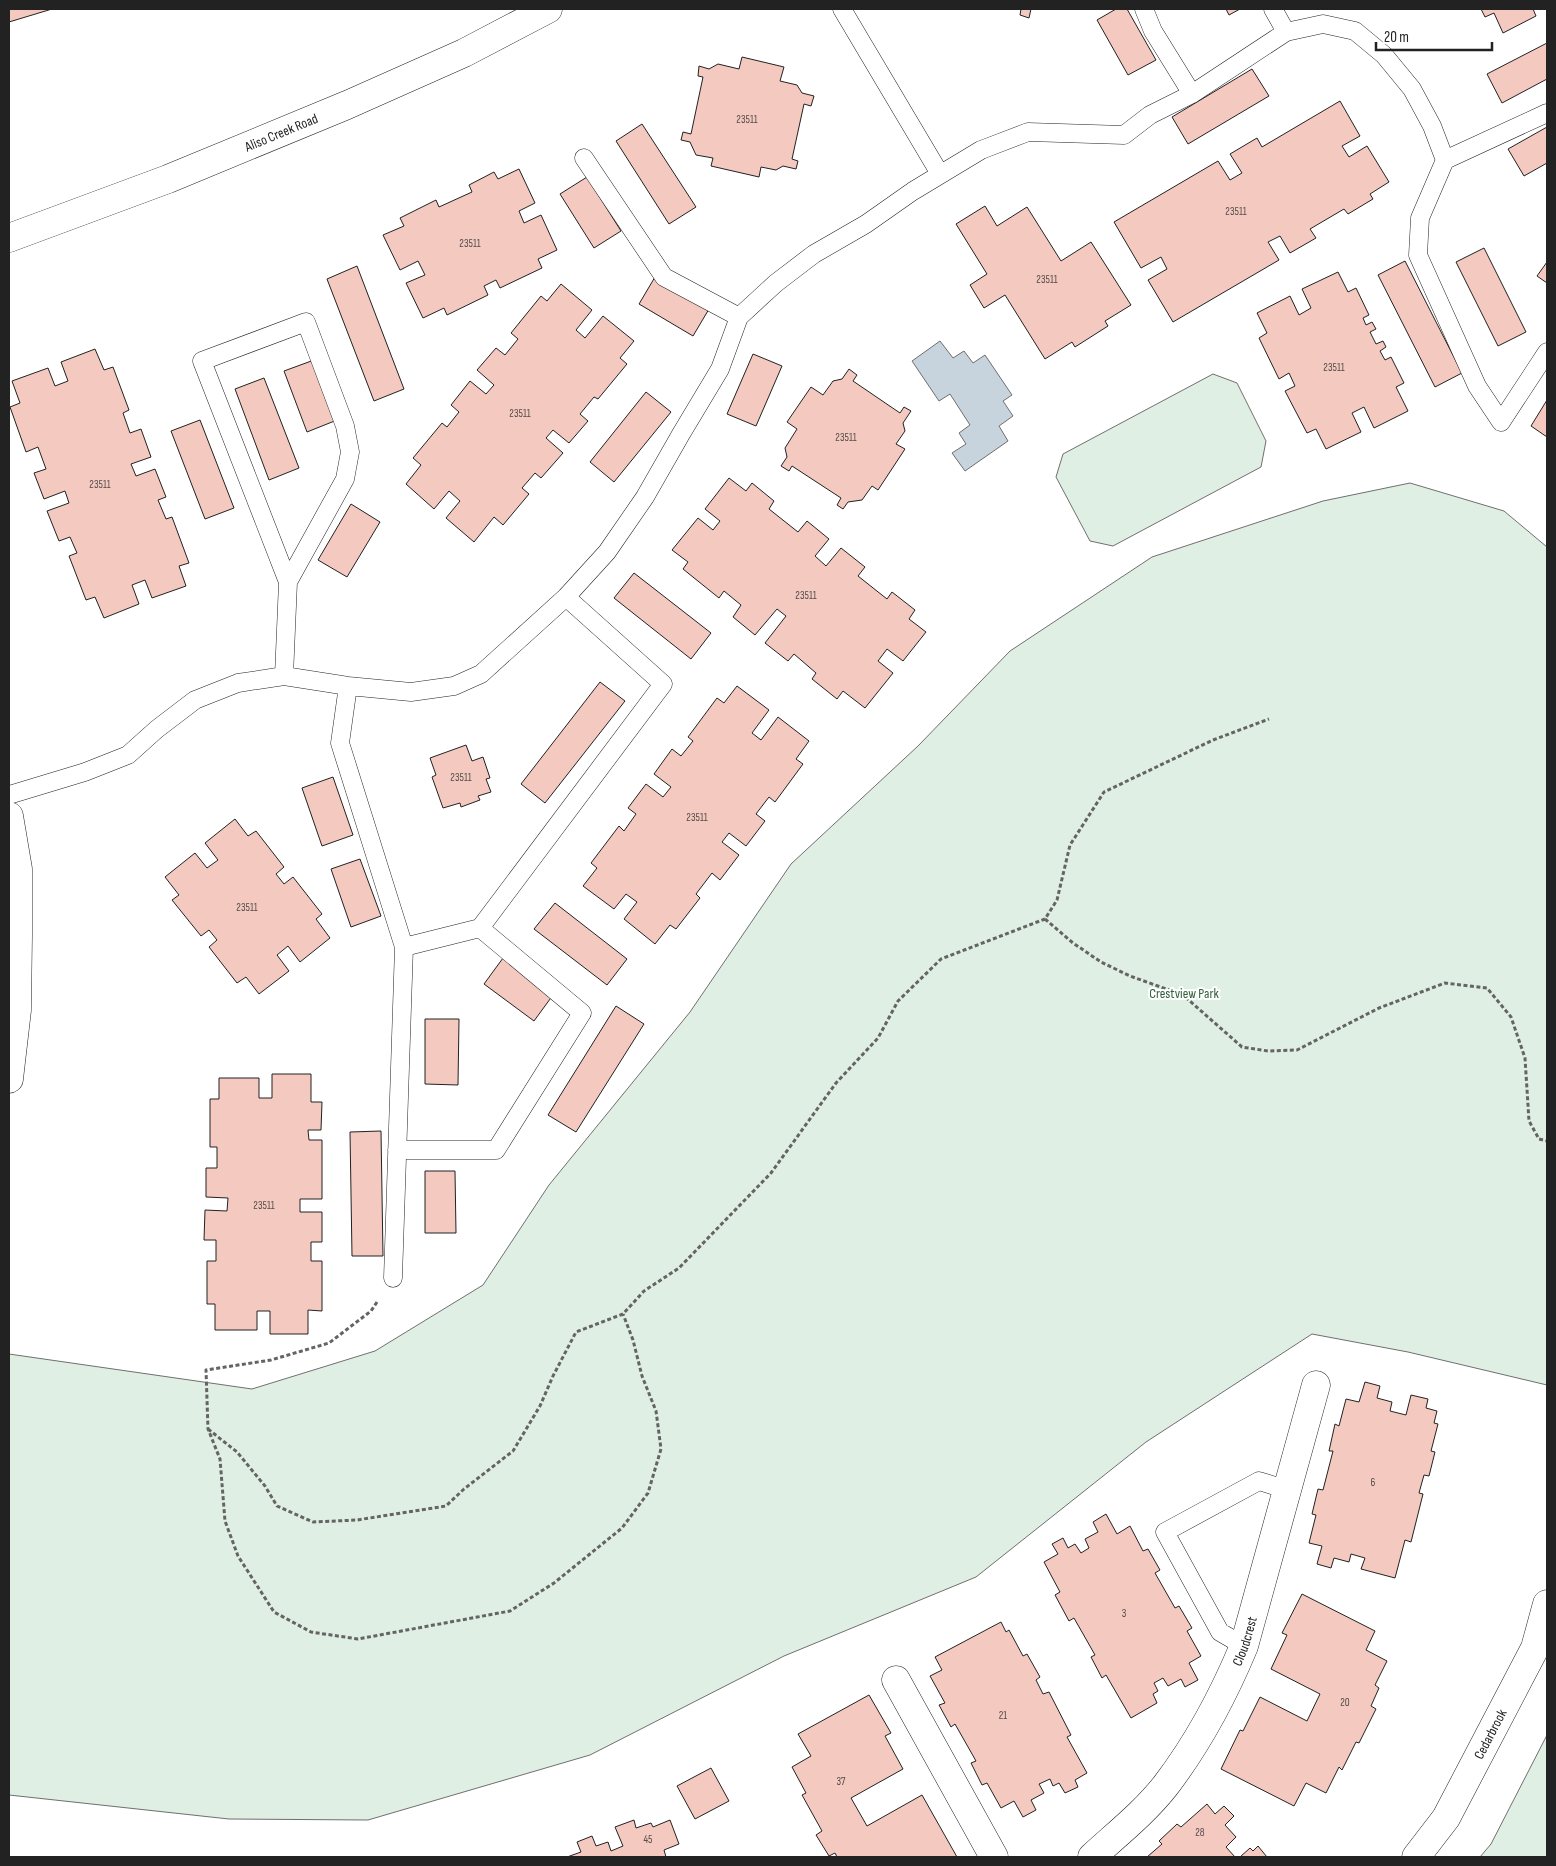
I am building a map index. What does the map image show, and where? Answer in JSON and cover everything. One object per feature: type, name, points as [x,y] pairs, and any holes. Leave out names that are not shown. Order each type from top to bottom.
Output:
[{"type":"street","name":"Aliso Creek Road","points":[[9,238],[168,179],[347,105],[464,53],[548,9]]},
{"type":"street","points":[[9,816],[18,869],[9,1080]]},
{"type":"street","name":"Cloudcrest","points":[[1092,1857],[1149,1805],[1166,1785],[1196,1740],[1228,1684],[1244,1646],[1316,1385]]},
{"type":"street","name":"Cedarbrook","points":[[1416,1857],[1446,1818],[1535,1648],[1547,1604]]},
{"type":"street","points":[[896,1680],[994,1857]]},
{"type":"lane","points":[[842,9],[940,174]]},
{"type":"lane","points":[[1144,9],[1153,31],[1192,94]]},
{"type":"lane","points":[[1273,9],[1286,32]]},
{"type":"lane","points":[[9,795],[85,772],[128,755],[157,729],[195,700],[238,683],[284,676],[348,686],[411,692],[454,686],[481,674],[566,597],[607,552],[645,497],[680,434],[720,369],[739,317],[814,254],[866,224],[940,174],[982,150],[1028,132],[1124,135],[1150,115],[1192,94],[1286,32],[1323,24],[1355,31],[1384,55],[1412,89],[1432,126],[1445,160]]},
{"type":"lane","points":[[1547,113],[1445,160],[1420,218],[1418,255],[1477,386],[1502,422],[1547,352]]},
{"type":"lane","points":[[584,158],[664,277],[739,317]]},
{"type":"lane","points":[[284,676],[288,582],[202,361],[306,322],[346,426],[350,452],[345,479],[288,582]]},
{"type":"lane","points":[[404,947],[480,928],[663,684],[566,597]]},
{"type":"lane","points":[[348,686],[340,743],[404,947],[393,1278]]},
{"type":"lane","points":[[397,1150],[496,1150],[582,1013],[480,928]]},
{"type":"lane","points":[[1244,1646],[1220,1632],[1165,1532],[1259,1481],[1288,1490]]},
{"type":"path","points":[[208,1429],[237,1452],[265,1486],[278,1506],[313,1522],[357,1520],[446,1506],[464,1489],[513,1451],[540,1406],[576,1332],[623,1314],[644,1291],[680,1268],[772,1173],[836,1083],[878,1038],[898,1000],[941,959],[1045,919],[1057,900],[1070,845],[1104,792],[1213,740],[1269,719]]},
{"type":"path","points":[[1045,919],[1073,943],[1101,962],[1130,976],[1182,995],[1242,1047],[1268,1051],[1297,1050],[1379,1008],[1445,982],[1487,988],[1511,1017],[1525,1058],[1529,1121],[1539,1139],[1547,1141]]},
{"type":"path","points":[[393,1278],[371,1312],[329,1343],[271,1360],[206,1370],[208,1429],[220,1459],[225,1521],[238,1556],[274,1612],[311,1632],[358,1639],[510,1611],[554,1583],[622,1528],[648,1493],[661,1449],[656,1411],[642,1376],[634,1340],[623,1314]]},
{"type":"green space","points":[[1213,374],[1237,383],[1266,441],[1261,467],[1113,546],[1090,541],[1056,477],[1063,454]]},
{"type":"green space","name":"Crestview Park","points":[[1410,483],[1504,511],[1547,547],[1547,1385],[1408,1352],[1312,1334],[1146,1442],[976,1577],[784,1656],[590,1755],[368,1820],[229,1819],[9,1795],[9,1354],[252,1389],[375,1351],[483,1285],[549,1185],[690,1012],[791,864],[918,746],[1010,651],[1152,557],[1323,501]]},
{"type":"green space","points":[[1547,1735],[1547,1857],[1480,1857],[1491,1844]]},
{"type":"shaded area","points":[[940,341],[953,358],[964,351],[973,363],[985,355],[1012,395],[1003,401],[1013,416],[999,426],[1008,441],[965,471],[952,453],[966,444],[959,433],[970,425],[950,394],[939,401],[912,361]]},
{"type":"building","points":[[9,9],[52,9],[9,22]]},
{"type":"building","points":[[1021,9],[1031,9],[1029,18],[1020,15]]},
{"type":"building","points":[[1116,9],[1127,9],[1156,60],[1128,75],[1097,20]]},
{"type":"building","points":[[1226,9],[1240,9],[1229,15]]},
{"type":"building","points":[[1481,9],[1533,9],[1536,16],[1503,33],[1494,13],[1485,17]]},
{"type":"building","points":[[1547,43],[1547,79],[1502,103],[1487,74]]},
{"type":"building","points":[[742,57],[784,67],[780,81],[797,85],[802,93],[814,96],[811,106],[804,104],[792,159],[798,161],[796,169],[783,166],[776,170],[761,167],[759,177],[711,166],[713,158],[696,155],[690,142],[681,140],[683,132],[691,134],[703,77],[698,76],[699,66],[709,69],[718,64],[739,69]]},
{"type":"building","points":[[1252,69],[1269,96],[1188,144],[1172,117]]},
{"type":"building","points":[[1340,101],[1360,136],[1342,146],[1349,157],[1367,146],[1389,182],[1370,194],[1373,199],[1348,214],[1344,209],[1310,229],[1316,238],[1290,253],[1280,236],[1268,242],[1279,260],[1173,322],[1148,280],[1167,269],[1161,257],[1141,268],[1114,222],[1218,161],[1230,180],[1242,173],[1230,154],[1257,138],[1262,147]]},
{"type":"building","points":[[642,124],[696,207],[669,224],[616,141]]},
{"type":"building","points":[[1547,127],[1547,163],[1524,176],[1508,149]]},
{"type":"building","points":[[519,169],[535,203],[519,211],[524,223],[541,215],[557,250],[538,259],[542,268],[500,288],[496,280],[484,286],[488,295],[447,315],[444,308],[423,318],[406,283],[425,275],[418,261],[400,270],[383,235],[404,226],[400,218],[436,200],[439,207],[472,192],[469,185],[494,172],[498,179]]},
{"type":"building","points":[[587,177],[621,231],[594,248],[560,194]]},
{"type":"building","points":[[985,206],[997,226],[1027,207],[1061,261],[1091,242],[1131,305],[1105,321],[1108,326],[1075,347],[1072,342],[1045,359],[1005,295],[984,308],[970,285],[987,274],[956,224]]},
{"type":"building","points":[[1484,248],[1526,332],[1498,346],[1456,262]]},
{"type":"building","points":[[1405,261],[1462,373],[1435,387],[1378,275]]},
{"type":"building","points":[[1547,262],[1547,283],[1537,276]]},
{"type":"building","points":[[357,266],[404,389],[374,401],[327,279]]},
{"type":"building","points":[[1338,272],[1348,292],[1356,288],[1369,315],[1363,318],[1366,325],[1372,322],[1376,329],[1370,332],[1376,344],[1383,341],[1386,347],[1380,351],[1385,360],[1391,357],[1404,383],[1396,387],[1408,411],[1374,428],[1364,407],[1352,413],[1361,432],[1326,449],[1316,429],[1307,433],[1285,391],[1295,386],[1289,373],[1279,379],[1259,338],[1267,333],[1257,313],[1290,296],[1299,315],[1311,308],[1302,289]]},
{"type":"building","points":[[655,277],[709,309],[693,336],[639,304]]},
{"type":"building","points":[[561,284],[592,310],[576,330],[585,338],[603,316],[634,341],[620,358],[627,364],[598,399],[594,397],[580,414],[588,421],[569,443],[553,430],[546,438],[563,453],[541,478],[535,473],[522,488],[529,494],[503,525],[494,517],[474,542],[446,518],[460,501],[449,491],[434,509],[406,484],[421,465],[413,458],[442,423],[447,427],[459,412],[451,405],[470,381],[486,394],[494,385],[477,370],[496,348],[505,355],[518,339],[511,333],[541,296],[547,301]]},
{"type":"building","points":[[95,349],[104,370],[113,367],[129,410],[123,413],[130,433],[141,429],[151,457],[131,464],[136,476],[155,469],[166,497],[158,500],[166,519],[172,517],[189,563],[179,566],[186,586],[152,598],[145,580],[132,585],[139,604],[104,618],[95,597],[86,600],[69,556],[77,553],[70,537],[59,541],[47,511],[69,503],[65,491],[44,499],[34,473],[46,469],[38,447],[26,452],[10,407],[20,403],[12,381],[48,368],[55,386],[68,381],[61,362]]},
{"type":"building","points":[[753,354],[782,366],[756,426],[727,414]]},
{"type":"building","points":[[314,360],[337,420],[307,432],[284,371]]},
{"type":"building","points":[[849,369],[857,375],[853,381],[900,413],[904,407],[911,411],[903,423],[905,431],[896,444],[905,449],[878,490],[872,486],[862,500],[848,502],[843,509],[837,505],[841,498],[792,466],[789,471],[781,466],[787,457],[785,448],[797,429],[787,422],[811,387],[823,395],[833,381],[842,379]]},
{"type":"building","points":[[264,378],[299,468],[269,480],[235,389]]},
{"type":"building","points":[[646,392],[671,412],[614,482],[590,462]]},
{"type":"building","points":[[1547,400],[1547,437],[1531,426]]},
{"type":"building","points":[[200,420],[234,508],[205,519],[171,431]]},
{"type":"building","points":[[729,478],[746,491],[752,483],[774,501],[769,509],[798,532],[807,521],[829,539],[815,556],[826,566],[841,548],[865,567],[858,576],[887,599],[892,592],[915,610],[909,619],[926,632],[903,661],[887,649],[878,661],[893,673],[865,708],[843,691],[837,699],[812,679],[816,673],[794,654],[788,661],[765,643],[786,616],[777,609],[755,635],[733,617],[741,605],[724,591],[719,598],[683,569],[688,562],[672,550],[698,518],[713,530],[720,521],[705,509]]},
{"type":"building","points":[[351,504],[380,522],[347,577],[318,560]]},
{"type":"building","points":[[634,573],[711,633],[691,659],[614,598]]},
{"type":"building","points":[[600,682],[625,701],[545,803],[521,784]]},
{"type":"building","points":[[737,686],[769,710],[752,733],[761,740],[778,717],[809,741],[796,759],[803,764],[775,802],[769,797],[756,814],[765,821],[746,846],[729,833],[722,842],[739,855],[720,880],[712,873],[696,894],[700,898],[676,929],[670,925],[655,944],[624,919],[637,902],[626,894],[614,909],[583,886],[597,868],[591,863],[619,826],[624,831],[636,814],[628,808],[646,784],[663,797],[671,787],[654,774],[672,749],[681,756],[693,741],[688,737],[717,698],[724,703]]},
{"type":"building","points":[[466,745],[472,761],[483,757],[490,778],[486,779],[491,792],[478,796],[480,800],[461,807],[460,803],[443,808],[432,777],[436,775],[430,758]]},
{"type":"building","points":[[333,777],[353,835],[322,846],[302,788]]},
{"type":"building","points":[[235,819],[248,836],[256,831],[284,867],[276,874],[284,884],[293,877],[322,914],[316,919],[330,938],[300,962],[288,946],[277,955],[289,971],[259,994],[246,977],[237,983],[209,947],[217,940],[209,930],[201,936],[172,900],[179,895],[165,877],[195,853],[207,868],[218,860],[205,843]]},
{"type":"building","points":[[360,859],[381,916],[351,927],[331,869]]},
{"type":"building","points":[[555,903],[627,959],[607,985],[534,929]]},
{"type":"building","points":[[503,958],[553,995],[534,1021],[484,984]]},
{"type":"building","points":[[616,1006],[644,1024],[576,1132],[548,1115]]},
{"type":"building","points":[[425,1019],[459,1019],[458,1085],[425,1084]]},
{"type":"building","points":[[272,1074],[311,1074],[311,1102],[322,1102],[321,1130],[308,1130],[309,1140],[322,1140],[322,1199],[300,1199],[300,1212],[322,1212],[322,1242],[311,1242],[311,1261],[322,1261],[322,1311],[308,1310],[308,1334],[270,1334],[270,1311],[257,1311],[257,1330],[215,1330],[215,1304],[207,1304],[207,1261],[216,1261],[216,1240],[204,1240],[205,1210],[227,1211],[228,1198],[206,1197],[206,1168],[217,1168],[217,1147],[210,1147],[210,1099],[219,1099],[219,1078],[259,1078],[259,1098],[272,1098]]},
{"type":"building","points":[[381,1131],[383,1256],[352,1256],[350,1132]]},
{"type":"building","points":[[425,1171],[455,1171],[456,1233],[425,1233]]},
{"type":"building","points":[[1365,1382],[1380,1386],[1377,1398],[1392,1402],[1390,1411],[1406,1415],[1411,1395],[1428,1399],[1426,1408],[1437,1411],[1434,1423],[1438,1424],[1431,1451],[1435,1452],[1429,1476],[1424,1475],[1419,1493],[1423,1494],[1411,1542],[1405,1540],[1395,1578],[1361,1569],[1365,1558],[1351,1554],[1349,1562],[1334,1558],[1331,1568],[1317,1564],[1322,1546],[1309,1543],[1316,1515],[1312,1514],[1318,1489],[1323,1490],[1333,1451],[1329,1451],[1335,1424],[1339,1426],[1346,1399],[1359,1402]]},
{"type":"building","points":[[1106,1514],[1117,1534],[1130,1526],[1143,1551],[1148,1549],[1160,1570],[1155,1573],[1175,1608],[1179,1606],[1192,1628],[1187,1631],[1201,1656],[1189,1663],[1198,1680],[1185,1687],[1181,1679],[1168,1686],[1163,1678],[1154,1683],[1158,1691],[1153,1694],[1157,1703],[1131,1718],[1106,1675],[1102,1678],[1091,1657],[1095,1655],[1074,1618],[1069,1621],[1055,1595],[1060,1592],[1044,1562],[1058,1554],[1052,1544],[1063,1538],[1068,1548],[1075,1544],[1081,1553],[1089,1548],[1085,1539],[1098,1532],[1093,1522]]},
{"type":"building","points":[[1302,1594],[1375,1631],[1366,1650],[1387,1661],[1375,1685],[1379,1688],[1371,1706],[1376,1709],[1359,1743],[1356,1742],[1342,1770],[1339,1767],[1326,1793],[1306,1783],[1294,1806],[1221,1769],[1240,1730],[1243,1731],[1260,1697],[1307,1721],[1320,1694],[1271,1669],[1287,1635],[1282,1633]]},
{"type":"building","points":[[1001,1622],[1006,1632],[1009,1630],[1023,1656],[1027,1654],[1040,1677],[1036,1680],[1043,1694],[1049,1692],[1071,1735],[1067,1737],[1087,1773],[1075,1780],[1078,1787],[1065,1793],[1059,1783],[1053,1786],[1050,1779],[1039,1784],[1044,1793],[1031,1800],[1036,1810],[1023,1817],[1014,1801],[1001,1808],[987,1783],[982,1785],[971,1763],[976,1761],[955,1724],[951,1727],[939,1705],[945,1703],[930,1676],[942,1670],[935,1657]]},
{"type":"building","points":[[869,1695],[891,1733],[885,1736],[903,1769],[851,1798],[867,1826],[922,1795],[957,1857],[837,1857],[835,1853],[829,1856],[816,1835],[822,1831],[802,1795],[806,1793],[792,1767],[811,1756],[798,1734]]},
{"type":"building","points":[[711,1768],[729,1801],[695,1819],[677,1786]]},
{"type":"building","points":[[1207,1804],[1215,1814],[1224,1806],[1234,1816],[1225,1825],[1236,1837],[1226,1847],[1235,1857],[1147,1857],[1162,1844],[1159,1841],[1177,1824],[1181,1827]]},
{"type":"building","points":[[634,1820],[636,1828],[651,1823],[653,1827],[670,1820],[679,1844],[664,1850],[666,1857],[567,1857],[581,1852],[577,1842],[592,1836],[596,1846],[608,1842],[611,1851],[623,1846],[615,1827]]},
{"type":"building","points":[[1258,1846],[1267,1857],[1240,1857],[1250,1848],[1253,1851]]}]
